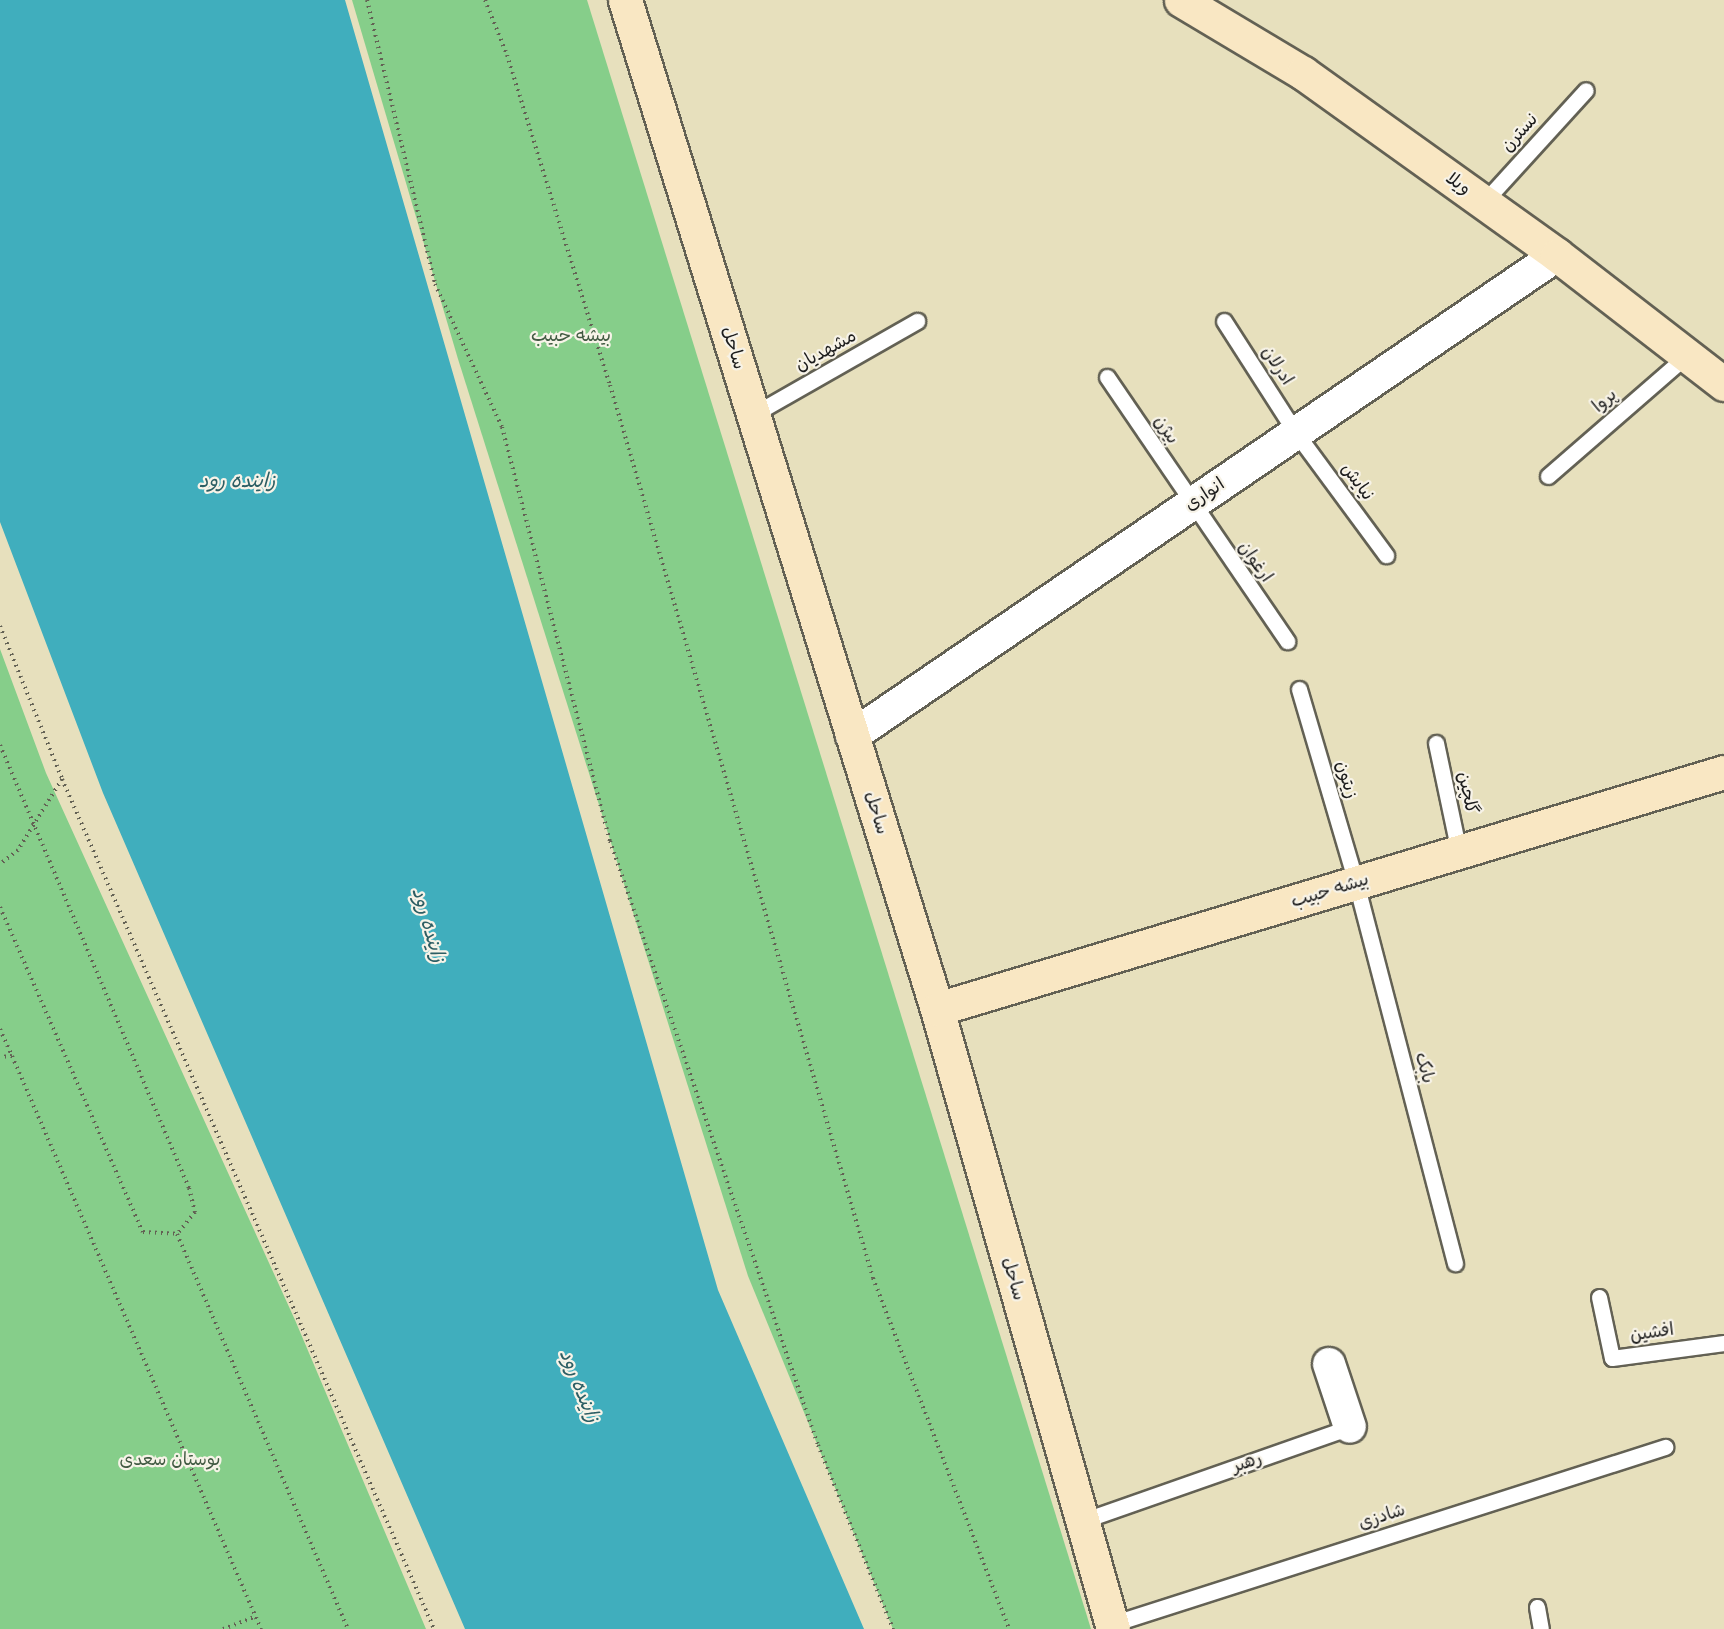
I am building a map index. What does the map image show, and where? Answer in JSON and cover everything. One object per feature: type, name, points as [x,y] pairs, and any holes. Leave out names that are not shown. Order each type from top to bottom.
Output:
[{"type":"street","name":"ساحل","points":[[625,0],[937,1009],[1112,1626]]},
{"type":"street","name":"ویلا","points":[[1181,0],[1303,73],[1557,255],[1724,384]]},
{"type":"street","name":"انواری","points":[[852,735],[1557,255]]},
{"type":"street","name":"بیشه حبیب","points":[[937,1009],[1724,772]]},
{"type":"street","name":"رهبر","points":[[1329,1364],[1350,1427]]},
{"type":"lane","name":"نسترن","points":[[1484,202],[1586,90]]},
{"type":"lane","name":"مشهدیان","points":[[754,414],[917,321]]},
{"type":"lane","name":"ادرلان","points":[[1224,321],[1296,433]]},
{"type":"lane","name":"پروا","points":[[1548,476],[1687,355]]},
{"type":"lane","name":"بیژن","points":[[1107,377],[1191,504]]},
{"type":"lane","name":"نیایش","points":[[1296,433],[1386,555]]},
{"type":"lane","name":"ارغوان","points":[[1191,504],[1287,641]]},
{"type":"lane","name":"زیتون","points":[[1299,688],[1356,883]]},
{"type":"lane","name":"گلچین","points":[[1436,743],[1459,852]]},
{"type":"lane","name":"بابک","points":[[1356,883],[1455,1263]]},
{"type":"lane","name":"افشین","points":[[1599,1297],[1612,1358],[1724,1343]]},
{"type":"lane","name":"رهبر","points":[[1082,1521],[1350,1427]]},
{"type":"lane","name":"شادزی","points":[[1112,1626],[1665,1447]]},
{"type":"lane","points":[[1537,1607],[1541,1629]]},
{"type":"path","points":[[367,0],[435,284],[502,427],[610,841],[818,1445],[893,1629]]},
{"type":"path","points":[[485,0],[507,55],[610,385],[873,1278],[1009,1629]]},
{"type":"path","points":[[0,626],[62,779],[434,1629]]},
{"type":"path","points":[[0,745],[33,827],[189,1188],[195,1212],[177,1234]]},
{"type":"path","points":[[0,864],[33,827],[62,779]]},
{"type":"path","points":[[0,907],[143,1232],[177,1234]]},
{"type":"path","points":[[0,1029],[261,1629]]},
{"type":"path","points":[[0,1056],[12,1056]]},
{"type":"path","points":[[177,1234],[348,1629]]},
{"type":"path","points":[[223,1629],[255,1617]]},
{"type":"green space","name":"بیشه حبیب","points":[[352,0],[587,0],[1091,1629],[893,1629],[748,1276],[458,359]]},
{"type":"green space","name":"بوستان سعدی","points":[[0,649],[46,773],[295,1320],[426,1629],[0,1629]]},
{"type":"water","name":"زاینده رود","points":[[0,0],[345,0],[718,1290],[864,1629],[465,1629],[103,793],[0,522]]}]
